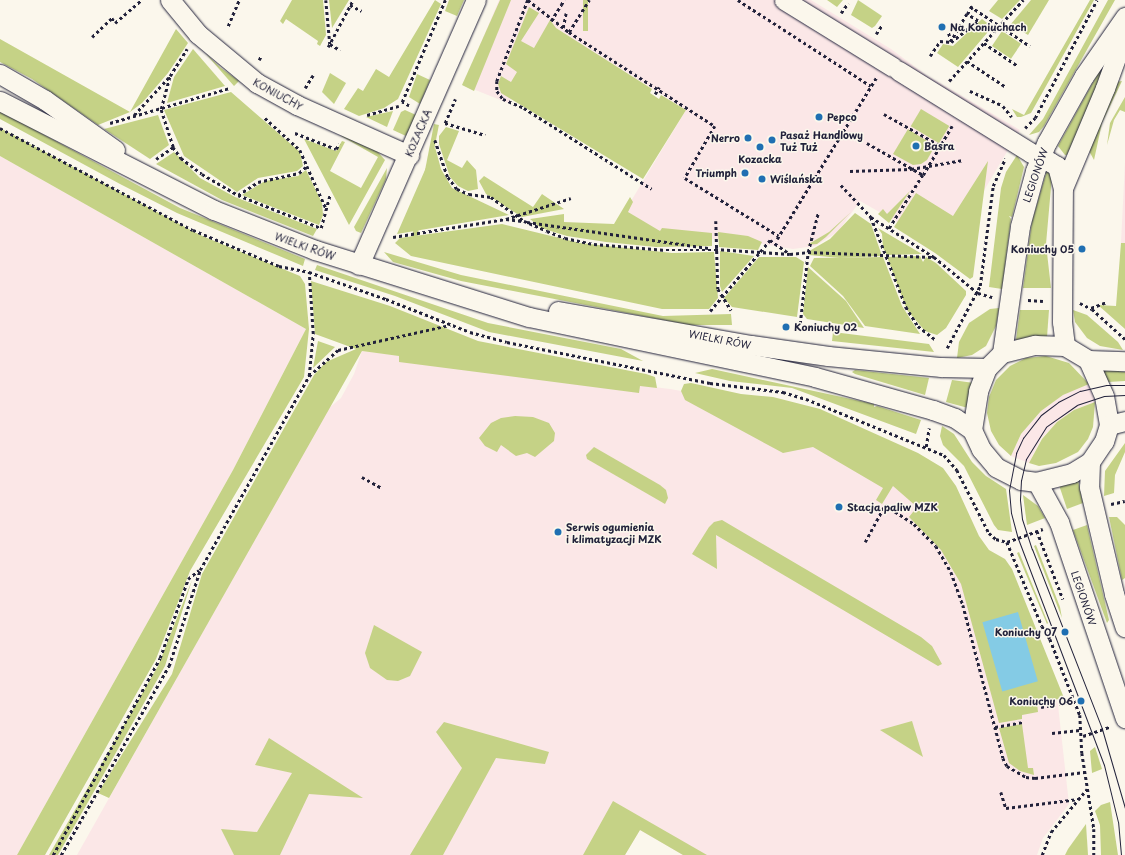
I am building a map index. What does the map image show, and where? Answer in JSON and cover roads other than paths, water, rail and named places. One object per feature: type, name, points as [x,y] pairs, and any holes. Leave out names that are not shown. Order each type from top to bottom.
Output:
[{"type":"street","name":"KONIUCHY","points":[[170,0],[198,34],[257,84],[297,105],[409,155]]},
{"type":"street","name":"KOZACKA","points":[[359,265],[409,155],[435,118],[476,0]]},
{"type":"street","points":[[784,0],[891,73],[1056,166],[1063,188],[1062,322],[1065,346]]},
{"type":"street","name":"LEGIONÓW","points":[[1002,353],[1020,226],[1029,188],[1040,157],[1084,76],[1125,17]]},
{"type":"street","points":[[1063,188],[1105,88],[1125,34]]},
{"type":"street","name":"WIELKI RÓW","points":[[0,74],[45,100],[162,184]]},
{"type":"street","name":"WIELKI RÓW","points":[[0,102],[162,184],[265,232],[359,265],[529,317],[815,377],[933,410],[955,418],[972,430]]},
{"type":"street","name":"WIELKI RÓW","points":[[454,294],[751,345],[885,362],[987,368]]},
{"type":"street","points":[[1088,360],[1117,423],[1090,462],[1072,473],[1037,482],[1021,480],[996,467],[981,450],[972,430],[978,391],[987,368],[1002,353],[1034,345],[1065,346],[1088,360],[1125,361]]},
{"type":"street","points":[[1090,462],[1089,487],[1114,594],[1125,627]]},
{"type":"street","name":"LEGIONÓW","points":[[1037,482],[1060,522],[1120,721]]},
{"type":"water","points":[[1018,612],[1038,681],[1002,691],[982,622]]},
{"type":"tram line","points":[[1121,855],[1118,822],[1104,765],[1018,539],[1011,513],[1009,490],[1016,453],[1023,438],[1041,415],[1058,402],[1080,391],[1106,385],[1125,385]]},
{"type":"tram line","points":[[1125,395],[1104,396],[1077,405],[1046,427],[1026,459],[1021,480],[1020,500],[1022,519],[1032,549],[1102,729],[1125,808]]},
{"type":"place","name":"Na Koniuchach","points":[[942,27]]},
{"type":"place","name":"Pepco","points":[[819,117]]},
{"type":"place","name":"Nerro","points":[[748,138]]},
{"type":"place","name":"Pasaż Handlowy Tuż Tuż","points":[[772,140]]},
{"type":"place","name":"Basra","points":[[916,146]]},
{"type":"place","name":"Kozacka","points":[[760,147]]},
{"type":"place","name":"Triumph","points":[[745,173]]},
{"type":"place","name":"Wiślańska","points":[[762,179]]},
{"type":"place","name":"Koniuchy 05","points":[[1082,249]]},
{"type":"place","name":"Koniuchy 02","points":[[786,327]]},
{"type":"place","name":"Stacja paliw MZK","points":[[839,507]]},
{"type":"place","name":"Serwis ogumienia i klimatyzacji MZK","points":[[558,532]]},
{"type":"place","name":"Koniuchy 07","points":[[1065,632]]},
{"type":"place","name":"Koniuchy 06","points":[[1081,701]]}]
